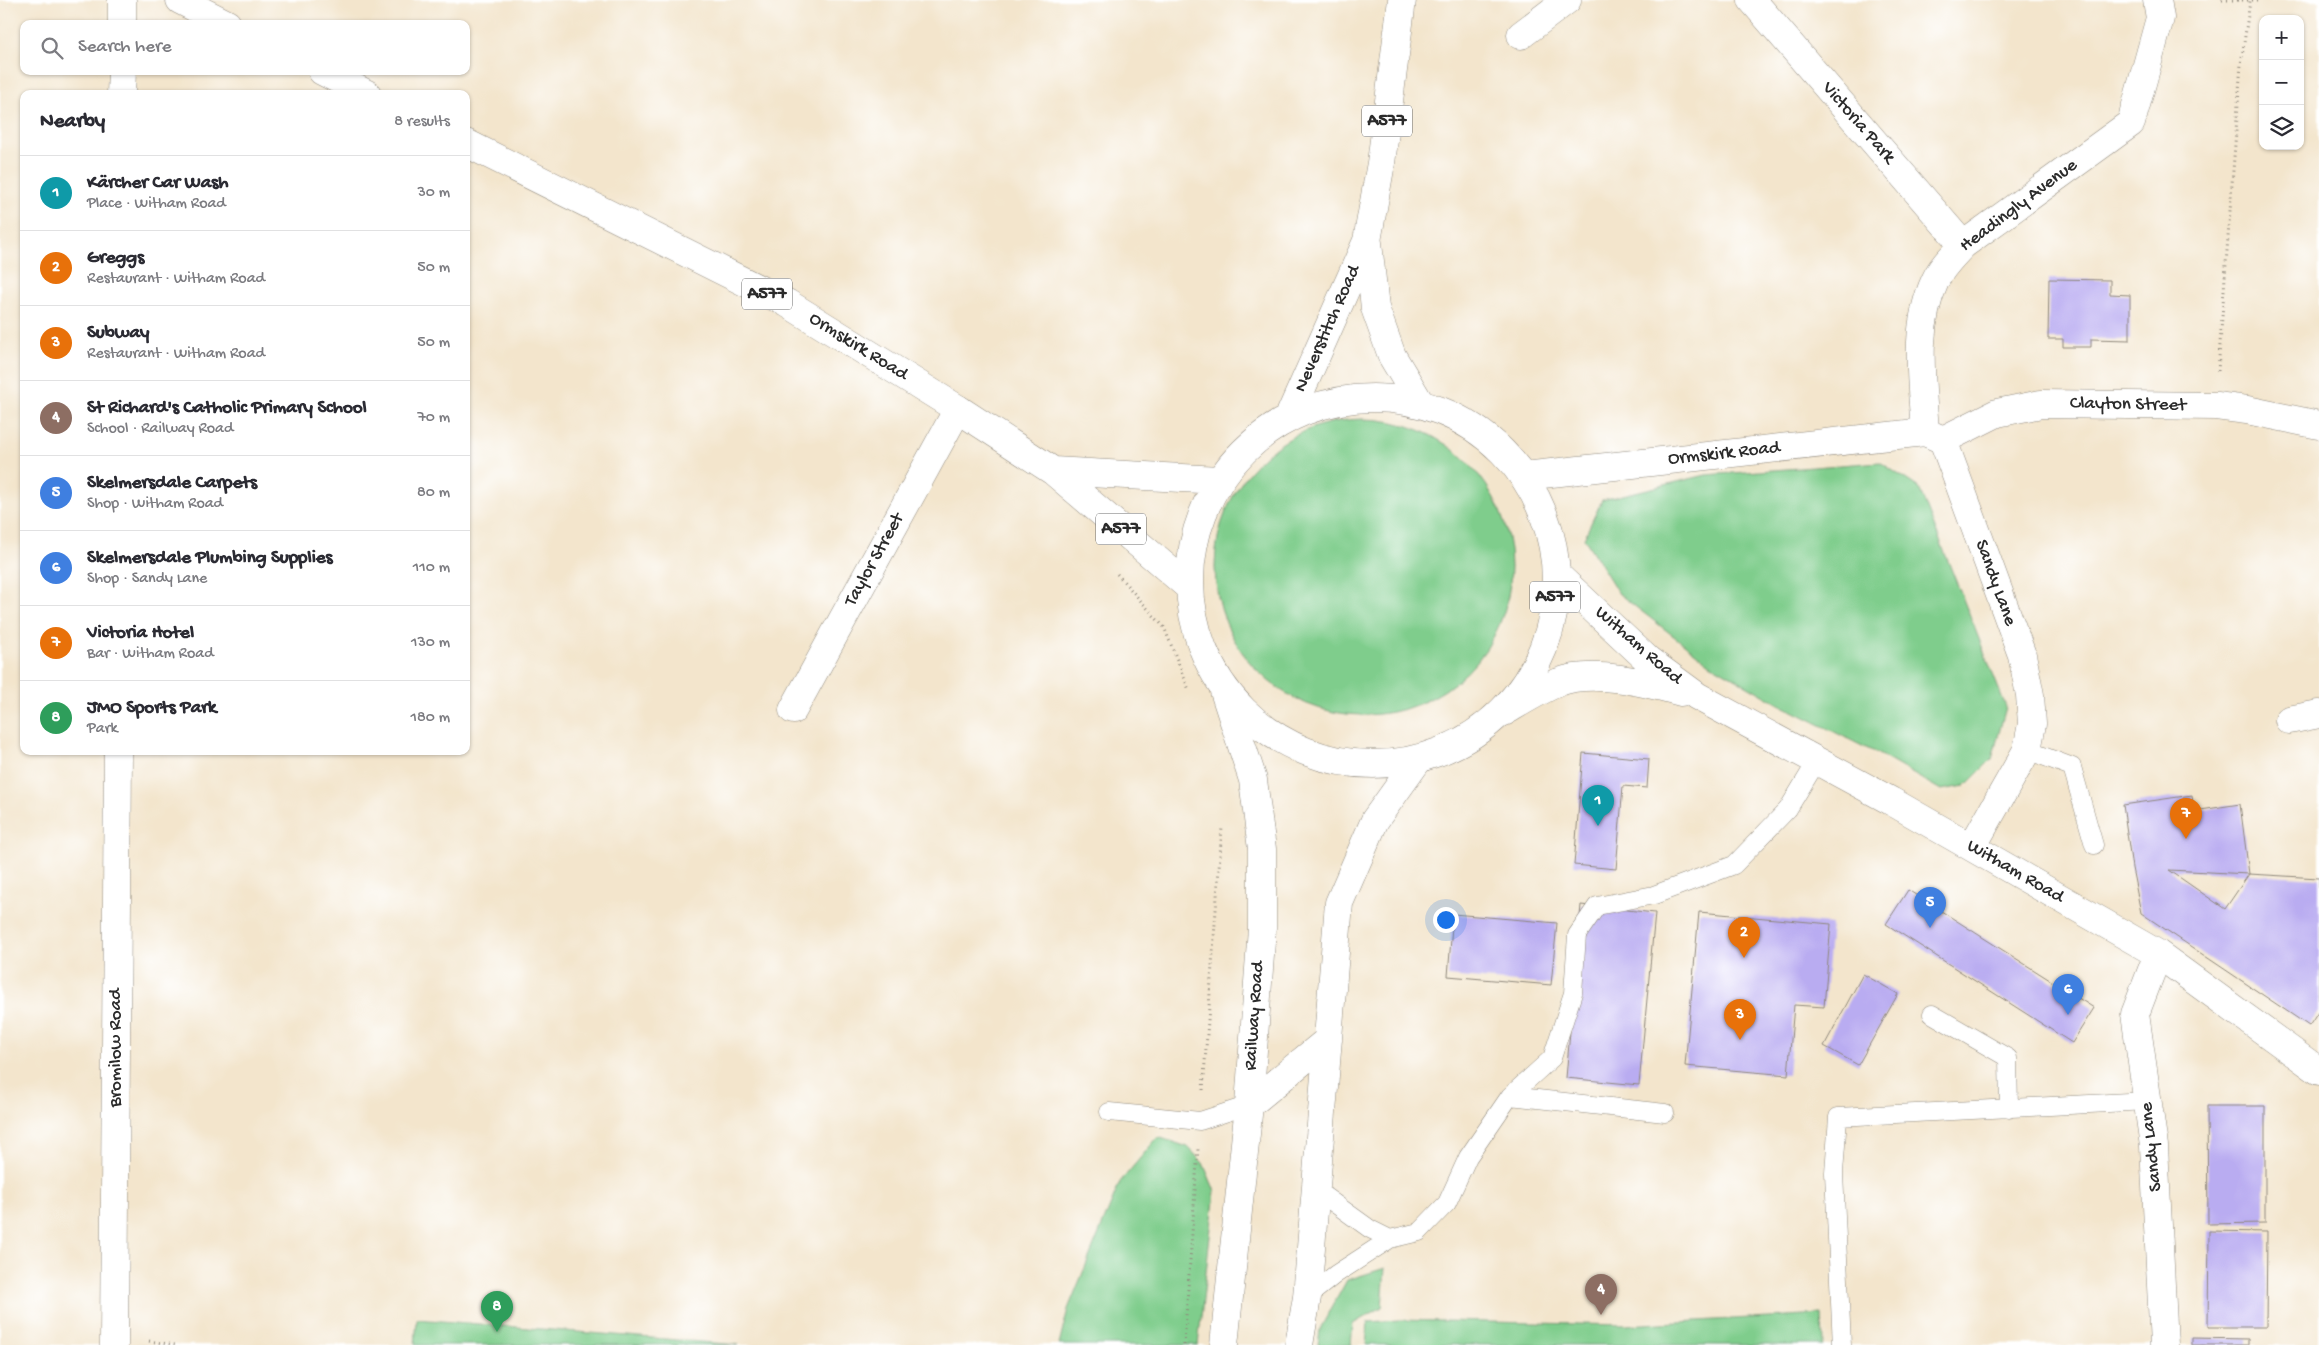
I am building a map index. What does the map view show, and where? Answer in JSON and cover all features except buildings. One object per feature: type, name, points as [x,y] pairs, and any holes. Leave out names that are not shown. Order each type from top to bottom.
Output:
[{"type":"street","points":[[122,0],[122,20]]},
{"type":"street","points":[[180,0],[219,20]]},
{"type":"street","name":"Neverstitch Road","points":[[1289,417],[1367,241],[1381,163],[1402,0]]},
{"type":"street","points":[[1521,35],[1567,0]]},
{"type":"street","name":"Victoria Park","points":[[1752,0],[1964,245]]},
{"type":"street","name":"Headingly Avenue","points":[[1934,436],[1920,356],[1927,304],[1935,281],[1947,261],[1964,245],[2131,123],[2160,18],[2156,0]]},
{"type":"street","points":[[122,75],[122,90]]},
{"type":"street","points":[[330,75],[359,90]]},
{"type":"street","name":"Ormskirk Road","points":[[470,145],[787,303],[958,409],[1053,471],[1189,587]]},
{"type":"street","name":"Neverstitch Road","points":[[1367,241],[1375,308],[1392,356],[1420,403]]},
{"type":"street","name":"A577","points":[[1376,397],[1420,403],[1460,420],[1495,444],[1524,476],[1548,523],[1557,575],[1552,625],[1534,672],[1504,712],[1464,742],[1418,760],[1364,766],[1311,755],[1263,729],[1224,691],[1198,642],[1189,587],[1195,531],[1219,480],[1250,444],[1289,417],[1331,402],[1376,397]]},
{"type":"street","name":"Clayton Street","points":[[1934,436],[1997,413],[2041,404],[2216,406],[2319,425]]},
{"type":"street","name":"Taylor Street","points":[[793,710],[958,409]]},
{"type":"street","name":"Ormskirk Road","points":[[1524,476],[1934,436]]},
{"type":"street","name":"Sandy Lane","points":[[1934,436],[2022,655],[2030,695],[2032,724],[2026,750],[1972,847]]},
{"type":"street","points":[[1053,471],[1219,480]]},
{"type":"street","name":"Witham Road","points":[[1557,575],[1648,660],[1697,696],[1972,847],[2158,954],[2319,1071]]},
{"type":"street","name":"Witham Road","points":[[1504,712],[1560,682],[1598,677],[1642,682],[1697,696]]},
{"type":"street","name":"Railway Road","points":[[1224,691],[1252,780],[1262,849],[1262,928],[1249,1105],[1224,1345]]},
{"type":"street","points":[[2289,720],[2319,714]]},
{"type":"street","name":"Bromilow Road","points":[[114,1345],[118,755]]},
{"type":"street","points":[[1299,1345],[1307,1297],[1339,903],[1375,820],[1418,760]]},
{"type":"street","name":"Sandy Lane","points":[[2158,954],[2135,1014],[2154,1146],[2164,1345]]},
{"type":"street","points":[[1249,1105],[1328,1040]]},
{"type":"lane","points":[[2026,750],[2072,767],[2094,845]]},
{"type":"lane","points":[[1307,1297],[1336,1274],[1390,1239],[1419,1232],[1447,1203],[1468,1157],[1510,1096],[1552,1058],[1573,993],[1577,935],[1597,906],[1654,895],[1734,865],[1788,809],[1817,761]]},
{"type":"lane","points":[[1932,1014],[2008,1058],[2009,1108]]},
{"type":"lane","points":[[1510,1096],[1665,1113]]},
{"type":"lane","points":[[1842,1345],[1834,1173],[1838,1117],[2148,1102]]},
{"type":"lane","points":[[1109,1112],[1200,1121],[1249,1105]]},
{"type":"lane","points":[[1316,1190],[1370,1229],[1390,1239]]},
{"type":"path","points":[[2222,0],[2259,0]]},
{"type":"path","points":[[2216,406],[2241,64],[2250,1]]},
{"type":"path","points":[[1113,569],[1164,627],[1193,699]]},
{"type":"path","points":[[1184,1345],[1223,820]]},
{"type":"green space","points":[[1348,419],[1378,419],[1406,425],[1433,436],[1457,452],[1478,473],[1494,497],[1505,524],[1511,552],[1509,596],[1494,637],[1478,661],[1457,682],[1433,698],[1406,709],[1378,715],[1348,715],[1320,709],[1293,698],[1269,682],[1248,661],[1232,637],[1221,610],[1215,582],[1215,552],[1221,524],[1232,497],[1248,473],[1269,452],[1293,436],[1320,425]]},
{"type":"green space","points":[[1880,462],[1919,488],[2006,707],[1992,759],[1965,786],[1941,790],[1880,755],[1779,704],[1710,664],[1619,594],[1584,538],[1602,500],[1706,475]]},
{"type":"green space","points":[[1158,1137],[1188,1147],[1203,1163],[1215,1191],[1198,1345],[1059,1345],[1068,1309],[1120,1182]]},
{"type":"green space","points":[[1385,1268],[1382,1307],[1353,1324],[1351,1345],[1318,1345],[1320,1329],[1347,1280]]},
{"type":"green space","points":[[1822,1314],[1823,1345],[1366,1345],[1368,1322],[1399,1320],[1625,1325]]},
{"type":"green space","points":[[417,1319],[739,1345],[415,1345]]},
{"type":"place","name":"Kärcher Car Wash","points":[[1598,826]]},
{"type":"place","name":"Victoria Hotel","points":[[2186,839]]},
{"type":"place","name":"Skelmersdale Carpets","points":[[1930,928]]},
{"type":"place","name":"Greggs","points":[[1744,958]]},
{"type":"place","name":"Skelmersdale Plumbing Supplies","points":[[2068,1015]]},
{"type":"place","name":"Subway","points":[[1740,1040]]},
{"type":"place","name":"St Richard's Catholic Primary School","points":[[1601,1315]]},
{"type":"place","name":"JMO Sports Park","points":[[497,1332]]}]
